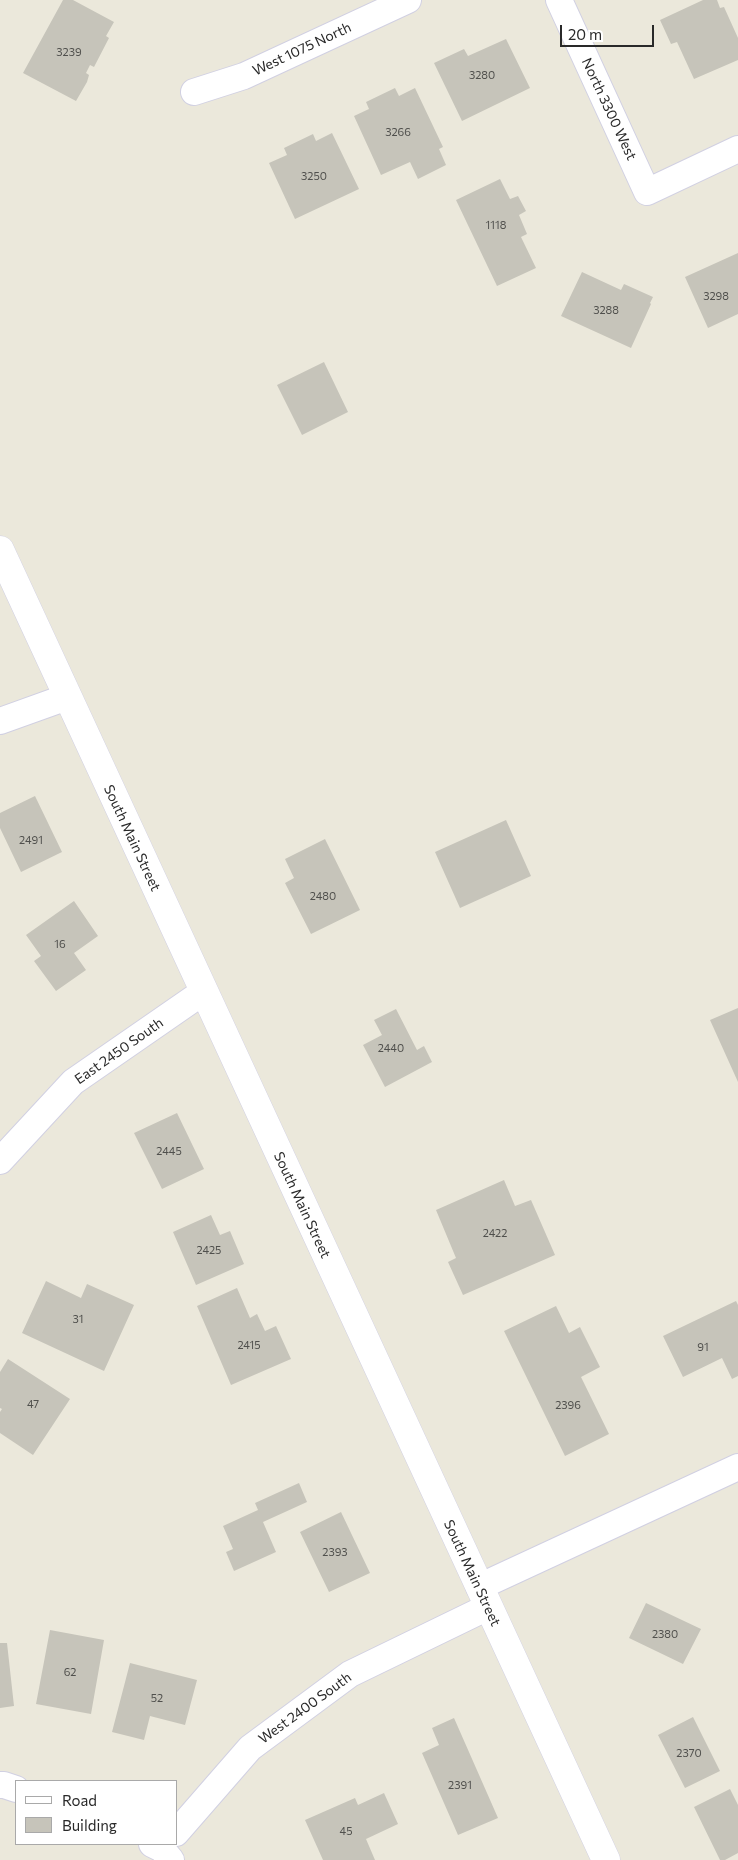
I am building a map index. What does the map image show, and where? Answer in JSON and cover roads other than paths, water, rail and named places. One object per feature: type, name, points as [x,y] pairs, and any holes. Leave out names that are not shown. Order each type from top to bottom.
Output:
[{"type":"street","name":"West 1075 North","points":[[194,92],[244,76],[408,0]]},
{"type":"street","name":"North 3300 West","points":[[559,0],[647,192],[738,149]]},
{"type":"street","name":"South Main Street","points":[[0,550],[606,1860]]},
{"type":"street","points":[[0,721],[67,697]]},
{"type":"street","name":"East 2450 South","points":[[0,1161],[73,1082],[203,992]]},
{"type":"street","name":"West 2400 South","points":[[178,1832],[250,1748],[350,1674],[483,1597],[738,1467]]},
{"type":"street","points":[[0,1785],[4,1784],[15,1789]]}]
